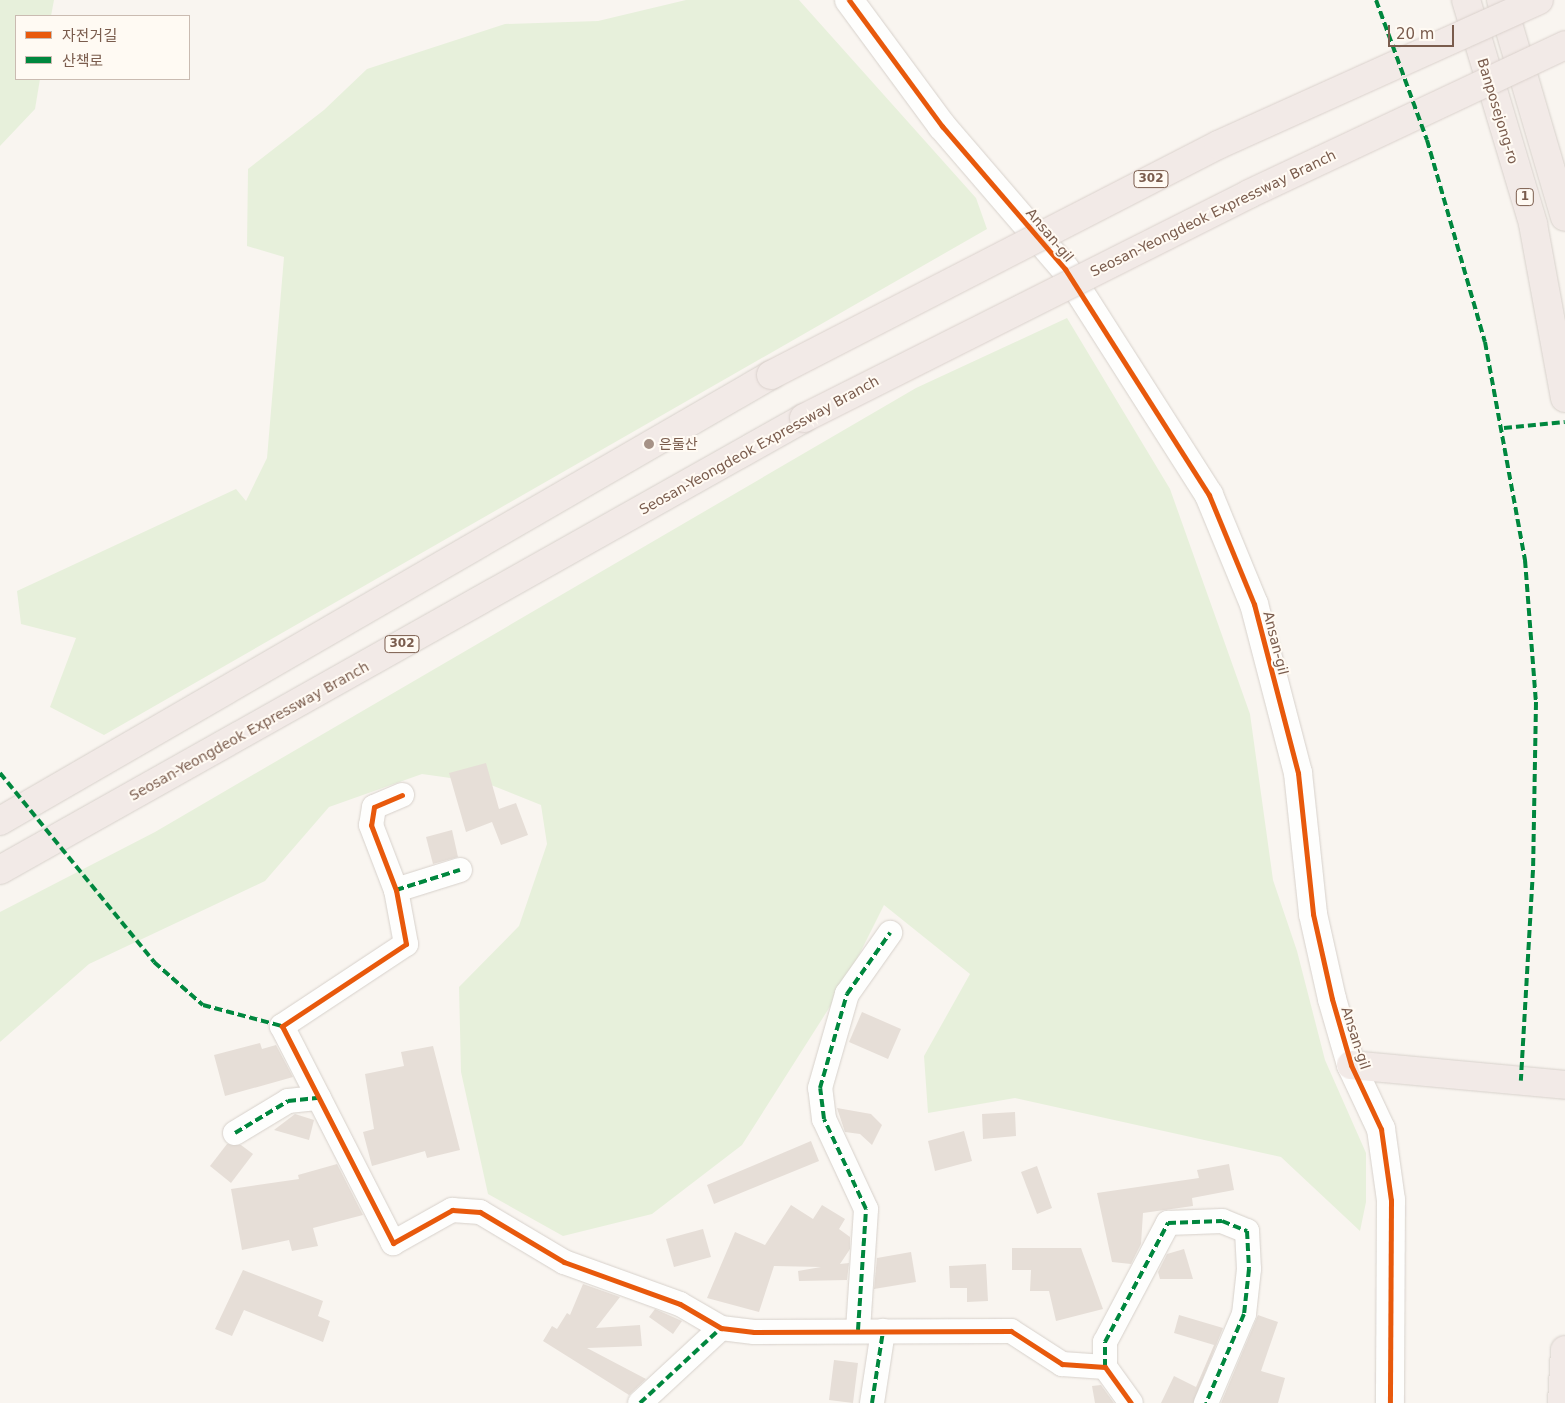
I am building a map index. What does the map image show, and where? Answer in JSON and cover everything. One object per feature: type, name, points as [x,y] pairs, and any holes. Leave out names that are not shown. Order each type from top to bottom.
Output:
[{"type":"highway","points":[[1454,0],[1484,66]]},
{"type":"highway","name":"Banposejong-ro","points":[[1466,0],[1484,66],[1533,224],[1565,398]]},
{"type":"highway","points":[[1500,0],[1520,59],[1565,217]]},
{"type":"highway","points":[[1512,0],[1520,59]]},
{"type":"highway","name":"302","points":[[0,821],[771,375],[1218,145],[1539,0]]},
{"type":"highway","name":"Seosan-Yeongdeok Expressway Branch","points":[[0,870],[804,418],[1249,194],[1565,46]]},
{"type":"highway","points":[[1351,1065],[1565,1085]]},
{"type":"highway","points":[[1562,1403],[1565,1350]]},
{"type":"street","name":"Ansan-gil","points":[[849,0],[942,126],[1065,269],[1209,495],[1254,604],[1298,773],[1313,914],[1351,1065],[1381,1129],[1391,1200],[1390,1403]]},
{"type":"street","points":[[402,795],[374,808],[371,825],[396,890],[406,944],[282,1026],[393,1243],[452,1210],[480,1212],[564,1262],[680,1304],[721,1328],[754,1332],[858,1330],[1011,1331],[1062,1364],[1105,1367]]},
{"type":"street","points":[[396,890],[460,870]]},
{"type":"street","points":[[858,1330],[866,1209],[824,1119],[820,1088],[848,994],[890,933]]},
{"type":"street","points":[[235,1133],[288,1101],[319,1098]]},
{"type":"street","points":[[1130,1403],[1105,1367],[1105,1342],[1168,1224],[1222,1221],[1247,1231],[1249,1269],[1244,1314],[1206,1403]]},
{"type":"street","points":[[640,1403],[721,1328]]},
{"type":"street","points":[[872,1403],[883,1331]]},
{"type":"green space","points":[[0,0],[54,0],[51,15],[15,15],[15,80],[40,80],[35,109],[0,146]]},
{"type":"green space","points":[[686,0],[799,0],[976,198],[987,229],[104,735],[50,707],[76,638],[21,624],[17,591],[236,489],[246,501],[267,458],[284,257],[247,246],[248,169],[324,110],[367,69],[505,24],[598,21]]},
{"type":"green space","points":[[1067,318],[1170,489],[1250,714],[1273,880],[1297,951],[1325,1060],[1366,1153],[1366,1202],[1360,1231],[1281,1157],[1015,1098],[928,1113],[924,1056],[970,974],[884,905],[845,983],[742,1145],[652,1214],[563,1236],[488,1194],[461,1072],[459,987],[519,926],[547,844],[541,805],[486,783],[422,774],[329,807],[265,881],[89,964],[0,1042],[0,912],[155,832],[916,388]]},
{"type":"building","points":[[486,763],[499,809],[516,803],[528,835],[501,845],[492,822],[466,832],[449,773]]},
{"type":"building","points":[[452,830],[458,857],[433,864],[426,837]]},
{"type":"building","points":[[862,1012],[901,1029],[888,1059],[849,1042]]},
{"type":"building","points":[[260,1043],[262,1049],[276,1045],[293,1077],[225,1096],[214,1055]]},
{"type":"building","points":[[433,1046],[460,1150],[427,1158],[425,1151],[372,1166],[363,1132],[374,1129],[365,1074],[404,1066],[401,1052]]},
{"type":"building","points":[[837,1108],[871,1114],[882,1125],[872,1145],[860,1134],[845,1132]]},
{"type":"building","points":[[1015,1112],[1016,1136],[983,1139],[982,1114]]},
{"type":"building","points":[[295,1114],[314,1120],[309,1140],[274,1130]]},
{"type":"building","points":[[964,1131],[972,1161],[935,1171],[928,1141]]},
{"type":"building","points":[[811,1141],[819,1161],[714,1204],[707,1185]]},
{"type":"building","points":[[227,1144],[241,1145],[253,1154],[231,1183],[210,1166]]},
{"type":"building","points":[[337,1164],[363,1215],[313,1228],[318,1246],[292,1251],[289,1240],[242,1250],[231,1189],[299,1179],[298,1175]]},
{"type":"building","points":[[1229,1164],[1234,1190],[1192,1198],[1193,1206],[1143,1213],[1141,1244],[1131,1264],[1112,1262],[1097,1193],[1199,1178],[1197,1170]]},
{"type":"building","points":[[1037,1166],[1052,1208],[1037,1214],[1021,1172]]},
{"type":"building","points":[[791,1205],[813,1219],[822,1205],[845,1219],[839,1229],[850,1237],[850,1249],[840,1264],[849,1263],[847,1280],[799,1281],[798,1271],[821,1267],[774,1266],[759,1312],[707,1298],[735,1232],[765,1245]]},
{"type":"building","points":[[703,1229],[711,1257],[674,1267],[666,1239]]},
{"type":"building","points":[[1012,1248],[1081,1248],[1103,1309],[1056,1321],[1049,1291],[1030,1291],[1031,1270],[1012,1270]]},
{"type":"building","points":[[1184,1249],[1193,1279],[1160,1279],[1158,1272],[1167,1254]]},
{"type":"building","points":[[911,1252],[916,1282],[874,1289],[877,1258]]},
{"type":"building","points":[[986,1264],[988,1301],[967,1302],[967,1288],[950,1288],[949,1266]]},
{"type":"building","points":[[243,1270],[323,1301],[318,1316],[330,1321],[323,1342],[244,1310],[232,1336],[215,1329]]},
{"type":"building","points":[[583,1284],[620,1297],[596,1328],[640,1325],[642,1346],[587,1348],[646,1379],[629,1395],[543,1341],[552,1326],[557,1329],[567,1313],[570,1315]]},
{"type":"building","points":[[655,1309],[682,1321],[673,1334],[649,1317]]},
{"type":"building","points":[[1179,1315],[1223,1328],[1193,1403],[1161,1403],[1174,1376],[1196,1387],[1214,1345],[1174,1333]]},
{"type":"building","points":[[1258,1315],[1278,1322],[1261,1371],[1285,1378],[1278,1403],[1221,1403]]},
{"type":"building","points":[[834,1360],[858,1363],[853,1403],[829,1400]]},
{"type":"building","points":[[1101,1385],[1114,1403],[1095,1403],[1092,1386]]},
{"type":"marked path","points":[[1376,0],[1427,140],[1485,342],[1525,560],[1536,702],[1533,870],[1521,1081]]},
{"type":"marked path","points":[[1504,428],[1565,422]]},
{"type":"marked path","points":[[0,773],[154,962],[203,1005],[282,1026]]},
{"type":"marked path","points":[[396,890],[460,870]]},
{"type":"marked path","points":[[858,1330],[866,1209],[824,1119],[820,1088],[847,994],[890,933]]},
{"type":"marked path","points":[[235,1133],[288,1101],[319,1098]]},
{"type":"marked path","points":[[1105,1367],[1105,1342],[1168,1223],[1222,1221],[1247,1231],[1249,1269],[1244,1314],[1206,1403]]},
{"type":"marked path","points":[[640,1403],[721,1328]]},
{"type":"marked path","points":[[872,1403],[883,1331]]},
{"type":"cycle path","points":[[849,0],[942,126],[1065,269],[1209,495],[1254,604],[1298,773],[1313,914],[1332,999],[1351,1065],[1381,1129],[1391,1200],[1390,1403]]},
{"type":"cycle path","points":[[402,795],[374,807],[371,825],[396,890],[406,944],[282,1026],[393,1243],[452,1210],[480,1212],[564,1262],[680,1304],[721,1328],[754,1332],[1011,1331],[1062,1364],[1105,1367],[1131,1403]]},
{"type":"place","name":"은둘산","points":[[649,444]]}]
